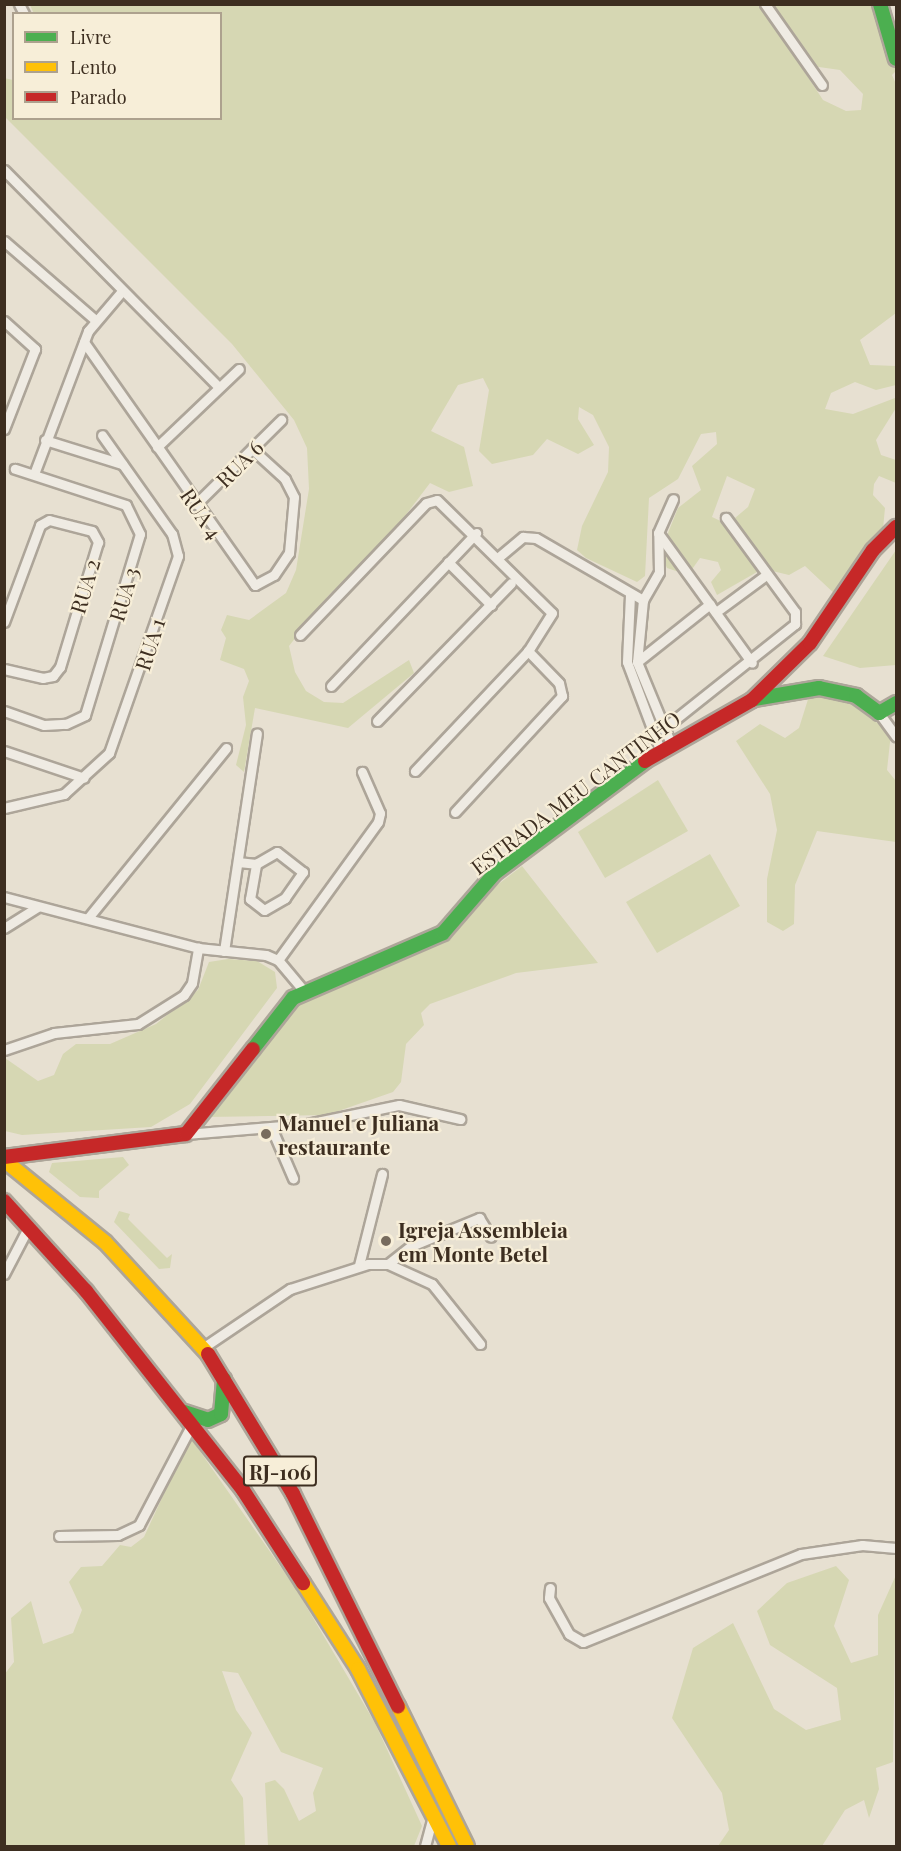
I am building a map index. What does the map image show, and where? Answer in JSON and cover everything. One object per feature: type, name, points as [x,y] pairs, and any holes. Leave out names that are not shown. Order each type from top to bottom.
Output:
[{"type":"main road","points":[[880,4],[897,59]]},
{"type":"main road","name":"ESTRADA MEU CANTINHO","points":[[186,1134],[276,1015],[303,990],[365,972],[443,933],[495,873],[665,747],[752,700],[810,643],[873,550],[897,526]]},
{"type":"main road","points":[[752,700],[837,690],[879,713],[897,703]]},
{"type":"main road","points":[[4,1158],[186,1134]]},
{"type":"main road","name":"RJ-106","points":[[4,1158],[105,1242],[204,1347],[223,1372],[293,1494],[467,1846]]},
{"type":"main road","name":"RJ-106","points":[[4,1201],[28,1226],[183,1412],[243,1490],[358,1669],[432,1819],[449,1846]]},
{"type":"main road","points":[[183,1412],[208,1420],[221,1414],[225,1402],[223,1372]]},
{"type":"street","points":[[765,4],[822,85]]},
{"type":"street","points":[[4,170],[219,387]]},
{"type":"street","points":[[4,241],[94,319]]},
{"type":"street","points":[[34,474],[45,440],[94,319],[122,291]]},
{"type":"street","points":[[4,321],[35,349],[8,405],[4,429]]},
{"type":"street","name":"RUA 4","points":[[84,342],[248,579],[261,583],[283,566],[294,497],[285,479],[252,449]]},
{"type":"street","points":[[157,447],[239,369]]},
{"type":"street","name":"RUA 6","points":[[196,504],[281,420]]},
{"type":"street","name":"RUA 1","points":[[4,808],[64,794],[84,778],[117,740],[179,550],[102,435]]},
{"type":"street","points":[[45,440],[122,464]]},
{"type":"street","name":"RUA 3","points":[[4,711],[44,725],[66,724],[85,715],[140,534],[138,520],[126,505],[15,469]]},
{"type":"street","points":[[665,747],[663,729],[637,662],[643,600],[658,572],[658,533],[673,499]]},
{"type":"street","points":[[300,635],[426,503],[442,501],[500,556],[552,613],[528,651],[416,771]]},
{"type":"street","points":[[663,729],[752,663],[792,630],[797,618],[726,518]]},
{"type":"street","name":"RUA 2","points":[[4,622],[40,525],[49,520],[94,534],[98,542],[60,667],[53,676],[43,678],[4,669]]},
{"type":"street","points":[[331,686],[476,533]]},
{"type":"street","points":[[658,533],[752,663]]},
{"type":"street","points":[[500,556],[524,537],[536,538],[630,595],[643,600]]},
{"type":"street","points":[[448,562],[491,605]]},
{"type":"street","points":[[637,662],[713,608],[765,575]]},
{"type":"street","points":[[376,721],[511,583]]},
{"type":"street","points":[[630,595],[632,686],[665,747]]},
{"type":"street","points":[[455,812],[562,696],[559,683],[528,651]]},
{"type":"street","points":[[879,713],[897,736]]},
{"type":"street","points":[[224,951],[257,733]]},
{"type":"street","points":[[88,918],[226,748]]},
{"type":"street","points":[[4,751],[84,778]]},
{"type":"street","points":[[278,960],[378,822],[380,813],[362,772]]},
{"type":"street","points":[[238,862],[256,864],[277,852],[303,872],[285,898],[264,910],[250,898],[256,864]]},
{"type":"street","points":[[4,897],[198,948],[278,960],[303,990]]},
{"type":"street","points":[[4,928],[38,907]]},
{"type":"street","points":[[4,1050],[54,1033],[138,1024],[184,994],[195,975],[198,948]]},
{"type":"street","points":[[186,1134],[271,1127],[399,1105],[460,1119]]},
{"type":"street","points":[[271,1127],[293,1178]]},
{"type":"street","points":[[359,1265],[382,1174]]},
{"type":"street","points":[[388,1264],[411,1246],[479,1218],[491,1237]]},
{"type":"street","points":[[4,1274],[28,1226]]},
{"type":"street","points":[[204,1347],[290,1289],[359,1265],[388,1264],[432,1284],[480,1344]]},
{"type":"street","points":[[59,1536],[118,1535],[139,1525],[192,1424]]},
{"type":"street","points":[[550,1588],[549,1598],[569,1634],[583,1642],[801,1554],[862,1545],[897,1548]]},
{"type":"street","points":[[425,1846],[432,1819]]},
{"type":"green space","points":[[760,4],[823,100],[846,111],[861,110],[863,94],[840,70],[812,66],[770,5],[880,5],[896,38],[896,71],[892,75],[896,84],[896,313],[860,340],[870,365],[896,366],[896,385],[876,390],[855,382],[831,393],[825,409],[853,414],[895,398],[896,408],[876,440],[881,455],[896,460],[896,483],[879,476],[874,484],[873,495],[885,508],[883,529],[850,584],[837,596],[805,566],[789,575],[764,569],[735,518],[748,507],[755,489],[727,476],[712,517],[727,524],[757,572],[717,595],[711,582],[721,570],[718,562],[700,558],[688,575],[667,568],[660,553],[678,508],[701,490],[692,466],[717,444],[716,432],[701,434],[678,479],[649,498],[645,576],[637,582],[586,558],[577,550],[582,526],[608,472],[609,447],[593,415],[579,407],[578,419],[594,445],[578,454],[547,439],[533,455],[492,464],[479,451],[489,390],[483,378],[458,385],[431,431],[464,447],[473,486],[449,492],[430,483],[386,541],[328,596],[289,646],[295,672],[306,691],[324,702],[343,703],[409,660],[414,673],[348,728],[255,708],[244,772],[236,765],[246,725],[243,697],[249,681],[244,669],[220,660],[226,638],[221,630],[227,615],[249,620],[286,593],[296,570],[309,489],[307,448],[294,420],[232,344],[5,117],[4,78],[12,80],[12,120],[222,120],[222,12],[33,12],[30,5]]},
{"type":"green space","points":[[896,550],[896,665],[860,668],[823,656]]},
{"type":"green space","points":[[810,693],[845,699],[891,733],[887,770],[896,781],[896,842],[817,831],[795,885],[794,924],[783,931],[767,922],[767,879],[777,830],[770,794],[736,741],[760,724],[785,738],[799,728]]},
{"type":"green space","points":[[658,780],[688,831],[605,878],[578,832]]},
{"type":"green space","points":[[710,854],[740,906],[657,953],[626,902]]},
{"type":"green space","points":[[522,866],[598,963],[516,973],[430,1004],[421,1013],[424,1025],[406,1044],[401,1082],[393,1092],[327,1115],[206,1117],[278,1018],[307,995],[392,965]]},
{"type":"green space","points":[[228,959],[257,961],[275,972],[277,988],[190,1104],[151,1127],[22,1135],[5,1131],[5,1058],[38,1081],[54,1075],[63,1054],[76,1044],[110,1044],[156,1024],[198,990],[209,962]]},
{"type":"green space","points":[[123,1157],[129,1165],[99,1191],[99,1198],[80,1197],[49,1172],[52,1163]]},
{"type":"green space","points":[[119,1211],[130,1214],[128,1219],[167,1258],[172,1254],[170,1268],[159,1269],[114,1222]]},
{"type":"green space","points":[[190,1437],[296,1589],[375,1723],[422,1826],[414,1846],[268,1846],[265,1783],[275,1780],[284,1789],[299,1821],[316,1811],[313,1793],[323,1768],[281,1752],[238,1673],[222,1671],[236,1710],[252,1733],[231,1780],[243,1798],[245,1846],[5,1846],[4,1675],[14,1662],[11,1618],[31,1601],[43,1644],[73,1633],[82,1610],[69,1582],[81,1567],[102,1566],[120,1545],[131,1547],[144,1537]]},
{"type":"green space","points":[[836,1566],[849,1580],[834,1626],[851,1663],[878,1655],[878,1615],[896,1575],[893,1762],[876,1768],[879,1789],[869,1818],[864,1800],[845,1810],[822,1846],[718,1846],[729,1830],[722,1793],[672,1718],[693,1648],[733,1623],[774,1709],[806,1730],[841,1720],[837,1688],[770,1645],[757,1611],[787,1583]]},
{"type":"traffic: fast","points":[[880,4],[896,59]]},
{"type":"traffic: fast","points":[[754,699],[819,688],[856,696],[879,713],[896,703]]},
{"type":"traffic: fast","points":[[253,1049],[293,998],[443,933],[495,873],[645,761]]},
{"type":"traffic: fast","points":[[184,1412],[208,1420],[221,1414],[224,1379]]},
{"type":"traffic: slow","points":[[4,1160],[105,1242],[208,1354]]},
{"type":"traffic: slow","points":[[303,1583],[358,1669],[449,1846]]},
{"type":"traffic: slow","points":[[398,1706],[467,1846]]},
{"type":"traffic: jam","points":[[645,761],[752,700],[810,643],[873,550],[896,527]]},
{"type":"traffic: jam","points":[[4,1157],[186,1134],[253,1049]]},
{"type":"traffic: jam","points":[[4,1201],[86,1291],[243,1490],[303,1583]]},
{"type":"traffic: jam","points":[[208,1354],[293,1494],[398,1706]]},
{"type":"place","name":"Manuel e Juliana restaurante","points":[[266,1134]]},
{"type":"place","name":"Igreja Assembleia em Monte Betel","points":[[386,1241]]}]
